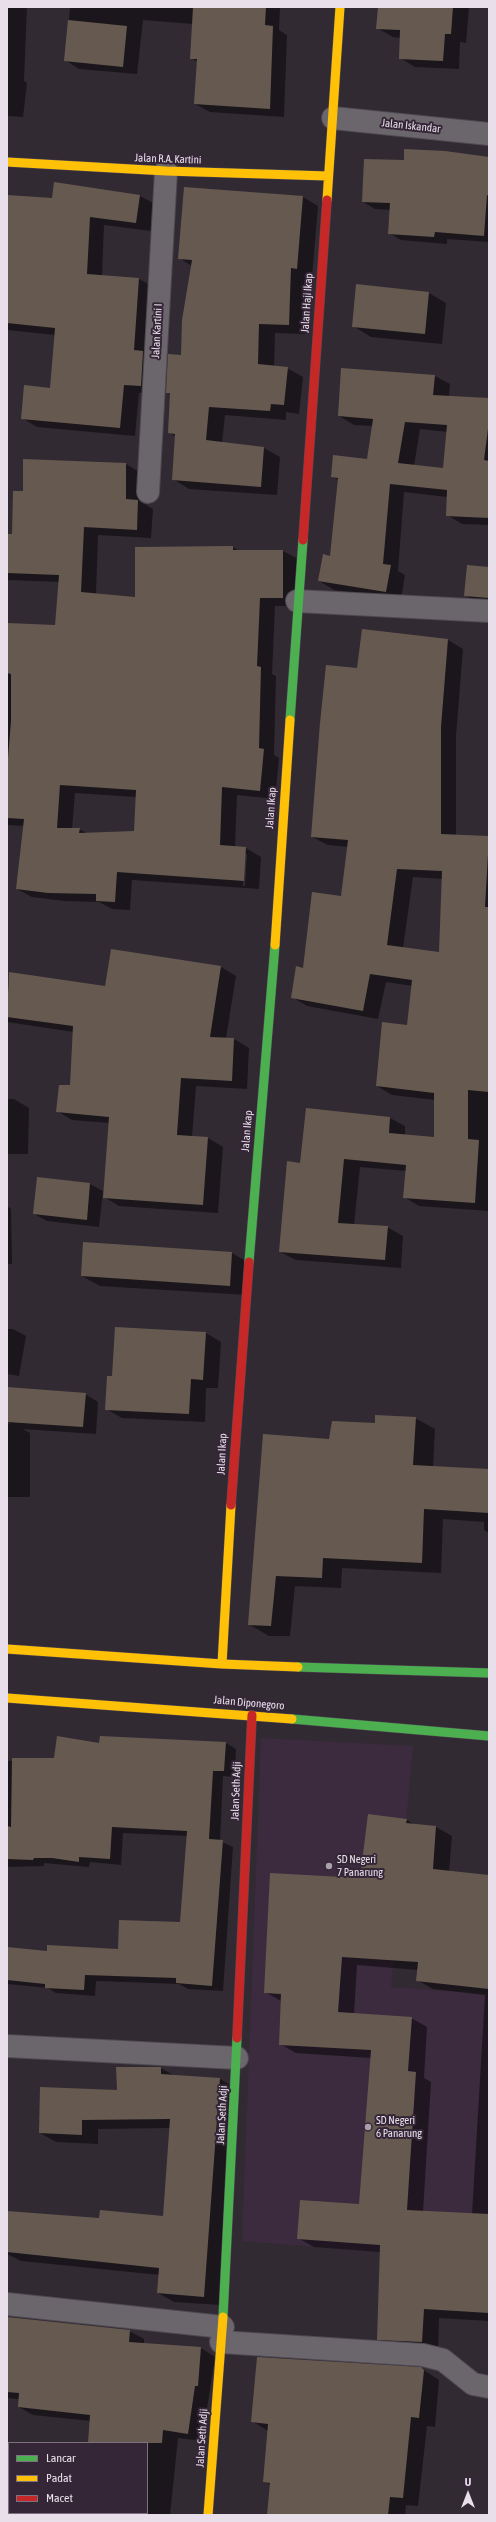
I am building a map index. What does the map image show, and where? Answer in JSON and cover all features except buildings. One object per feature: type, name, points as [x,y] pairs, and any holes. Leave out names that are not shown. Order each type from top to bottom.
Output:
[{"type":"street","name":"Jalan Haji Ikap","points":[[297,601],[340,7]]},
{"type":"street","name":"Jalan Iskandar","points":[[333,118],[489,134]]},
{"type":"street","name":"Jalan R.A. Kartini","points":[[7,162],[166,171],[328,176]]},
{"type":"street","name":"Jalan Kartini I","points":[[148,492],[166,171]]},
{"type":"street","points":[[297,601],[489,611]]},
{"type":"street","name":"Jalan Ikap","points":[[222,1664],[236,1416],[268,1040],[297,601]]},
{"type":"street","points":[[7,1649],[222,1664],[489,1673]]},
{"type":"street","name":"Jalan Diponegoro","points":[[7,1698],[252,1715],[489,1736]]},
{"type":"street","name":"Jalan Seth Adji","points":[[208,2515],[222,2335],[237,2058],[252,1715]]},
{"type":"street","points":[[7,2046],[237,2058]]},
{"type":"street","points":[[7,2304],[222,2335],[423,2355],[442,2360],[473,2384],[489,2387]]},
{"type":"shaded area","name":"SD Negeri 6 Panarung","points":[[261,1738],[413,1746],[391,1987],[489,1994],[489,2245],[455,2258],[242,2241]]},
{"type":"traffic: fast","points":[[290,720],[303,540]]},
{"type":"traffic: fast","points":[[249,1262],[275,945]]},
{"type":"traffic: fast","points":[[298,1667],[489,1673]]},
{"type":"traffic: fast","points":[[292,1719],[489,1736]]},
{"type":"traffic: fast","points":[[223,2317],[237,2038]]},
{"type":"traffic: slow","points":[[327,200],[340,7]]},
{"type":"traffic: slow","points":[[7,162],[166,171],[328,176]]},
{"type":"traffic: slow","points":[[275,945],[290,720]]},
{"type":"traffic: slow","points":[[222,1664],[231,1505]]},
{"type":"traffic: slow","points":[[7,1649],[222,1664],[298,1667]]},
{"type":"traffic: slow","points":[[7,1698],[292,1719]]},
{"type":"traffic: slow","points":[[208,2515],[223,2317]]},
{"type":"traffic: jam","points":[[303,540],[327,200]]},
{"type":"traffic: jam","points":[[231,1505],[249,1262]]},
{"type":"traffic: jam","points":[[237,2038],[252,1715]]},
{"type":"place","name":"SD Negeri 7 Panarung","points":[[329,1866]]},
{"type":"place","name":"SD Negeri 6 Panarung","points":[[368,2127]]}]
